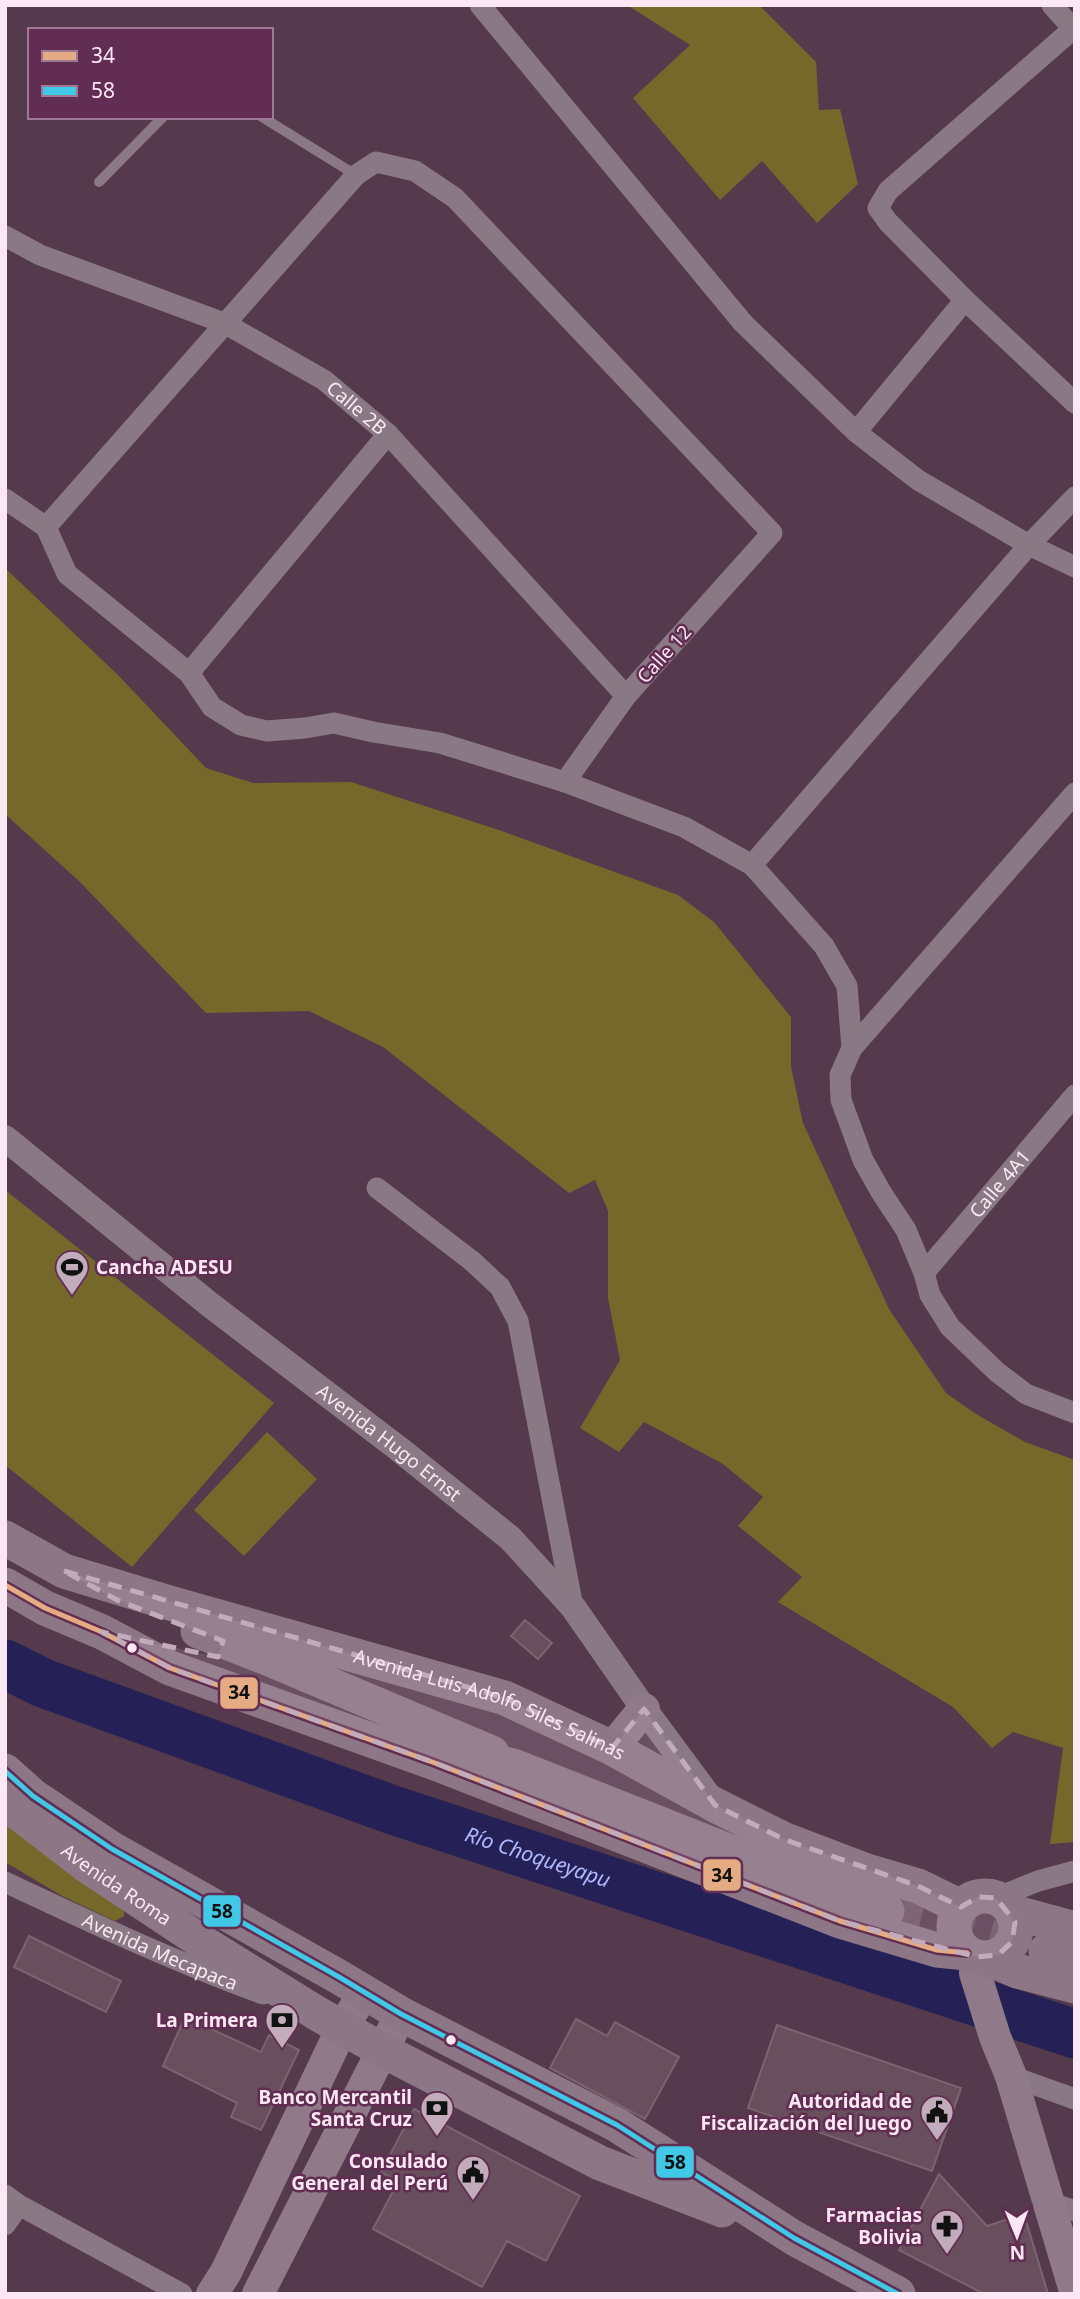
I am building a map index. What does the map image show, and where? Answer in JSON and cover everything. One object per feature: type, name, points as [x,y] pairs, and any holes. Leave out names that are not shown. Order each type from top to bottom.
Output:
[{"type":"main road","name":"Avenida Luis Adolfo Siles Salinas","points":[[5,1538],[64,1571],[505,1698],[612,1748],[783,1839],[867,1871],[918,1886],[961,1907]]},
{"type":"main road","points":[[64,1571],[119,1601],[267,1658],[484,1748],[516,1767]]},
{"type":"main road","points":[[5,1585],[45,1608],[102,1632],[170,1668],[435,1763],[840,1921],[1075,1986]]},
{"type":"main road","points":[[102,1632],[176,1648],[476,1758],[516,1767],[827,1890],[887,1911]]},
{"type":"main road","points":[[612,1748],[644,1709]]},
{"type":"main road","name":"Avenida Roma","points":[[5,1772],[33,1796],[112,1849],[401,2014],[617,2125],[794,2238]]},
{"type":"main road","name":"Avenida Roma","points":[[5,1802],[89,1867],[202,1942],[382,2050],[600,2163],[794,2238]]},
{"type":"main road","points":[[1075,1929],[978,1897],[961,1907],[953,1926],[959,1946],[976,1960],[995,2037],[1062,2206],[1075,2291]]},
{"type":"main road","points":[[976,1960],[998,1955],[1012,1942],[1015,1922],[1004,1905]]},
{"type":"main road","points":[[364,1993],[330,2021],[219,2283],[261,2293],[401,2014]]},
{"type":"main road","points":[[794,2238],[898,2294]]},
{"type":"street","points":[[480,5],[743,323],[856,432],[918,480],[1029,545],[1075,567]]},
{"type":"street","points":[[1052,5],[1074,30],[888,191],[878,208],[888,222],[965,300],[1075,403]]},
{"type":"street","name":"Calle 12","points":[[356,175],[376,162],[415,171],[455,198],[772,533],[626,696],[565,782]]},
{"type":"street","points":[[46,527],[356,175]]},
{"type":"street","name":"Calle 2B","points":[[5,236],[40,255],[224,323],[324,380],[388,434],[626,696]]},
{"type":"street","points":[[856,432],[965,300]]},
{"type":"street","points":[[190,673],[388,434]]},
{"type":"street","points":[[752,865],[1029,545],[1075,497]]},
{"type":"street","points":[[5,499],[46,527],[67,574],[190,673],[212,708],[241,725],[267,731],[304,729],[334,723],[440,743],[565,782],[684,827],[752,865],[824,946],[847,986],[852,1048]]},
{"type":"street","points":[[1075,793],[852,1048],[840,1075],[841,1100],[863,1160],[906,1230],[930,1295],[950,1327],[997,1372],[1026,1394],[1075,1413]]},
{"type":"street","name":"Calle 4A1","points":[[924,1273],[1075,1096]]},
{"type":"street","name":"Avenida Hugo Ernst","points":[[5,1138],[209,1304],[399,1449],[510,1538],[573,1607],[715,1805]]},
{"type":"street","points":[[377,1188],[472,1261],[500,1287],[518,1321],[573,1607]]},
{"type":"street","points":[[1004,1905],[1038,1881],[1075,1871]]},
{"type":"street","name":"Avenida Mecapaca","points":[[5,1882],[216,1976],[330,2021]]},
{"type":"street","points":[[1011,2076],[1075,2099]]},
{"type":"street","points":[[5,2225],[12,2200],[182,2294]]},
{"type":"lane","points":[[99,182],[161,119]]},
{"type":"lane","points":[[265,119],[356,175]]},
{"type":"highlighted area","points":[[64,1571],[505,1698],[612,1748],[644,1709],[715,1805],[783,1839],[918,1886],[961,1907],[978,1897],[996,1898],[1015,1922],[1012,1942],[998,1955],[977,1957],[840,1921],[435,1763],[170,1668],[102,1632],[218,1657],[223,1641],[119,1601]]},
{"type":"shaded area","points":[[627,5],[759,5],[816,62],[819,110],[840,109],[858,184],[817,223],[762,161],[720,200],[633,98],[690,45]]},
{"type":"shaded area","points":[[5,568],[118,675],[206,768],[253,783],[351,782],[502,831],[678,895],[714,922],[791,1017],[791,1067],[803,1123],[889,1309],[946,1393],[1025,1442],[1075,1460],[1075,1842],[1050,1844],[1063,1748],[1013,1732],[992,1748],[953,1707],[778,1602],[802,1577],[738,1526],[763,1497],[723,1464],[644,1422],[619,1452],[580,1428],[620,1360],[608,1298],[608,1211],[595,1180],[569,1193],[383,1047],[309,1011],[206,1013],[80,882],[5,814]]},
{"type":"shaded area","name":"Cancha ADESU","points":[[5,1190],[274,1403],[132,1567],[5,1465]]},
{"type":"shaded area","points":[[267,1432],[317,1479],[244,1556],[194,1510]]},
{"type":"shaded area","points":[[5,1819],[120,1906],[124,1916],[115,1921],[62,1896],[5,1862]]},
{"type":"building","points":[[525,1620],[552,1643],[538,1659],[511,1636]]},
{"type":"building","points":[[29,1936],[121,1981],[106,2012],[14,1967]]},
{"type":"building","points":[[185,2017],[261,2052],[269,2035],[299,2050],[261,2130],[231,2117],[237,2103],[163,2066]]},
{"type":"building","points":[[576,2019],[607,2036],[615,2022],[679,2057],[645,2119],[550,2068]]},
{"type":"building","points":[[777,2025],[961,2088],[932,2171],[748,2108]]},
{"type":"building","points":[[414,2109],[580,2196],[546,2261],[507,2241],[482,2287],[373,2229],[398,2182],[381,2172]]},
{"type":"building","points":[[939,2174],[987,2226],[1024,2214],[1048,2294],[984,2294],[899,2250]]},
{"type":"waterway","name":"Río Choqueyapu","points":[[5,1664],[43,1683],[390,1809],[1075,2034]]},
{"type":"tunnel","points":[[887,1911],[1046,1951]]},
{"type":"transit line","name":"34","points":[[5,1585],[45,1608],[102,1632],[170,1668],[435,1763],[840,1921],[937,1950],[967,1953]]},
{"type":"transit line","name":"58","points":[[5,1771],[33,1796],[112,1849],[401,2014],[617,2125],[794,2238],[898,2294]]},
{"type":"place","name":"Cancha ADESU","points":[[72,1297]]},
{"type":"place","name":"La Primera","points":[[282,2050]]},
{"type":"place","name":"Banco Mercantil Santa Cruz","points":[[437,2138]]},
{"type":"place","name":"Autoridad de Fiscalización del Juego","points":[[937,2142]]},
{"type":"place","name":"Consulado General del Perú","points":[[473,2202]]},
{"type":"place","name":"Farmacias Bolivia","points":[[947,2256]]}]
